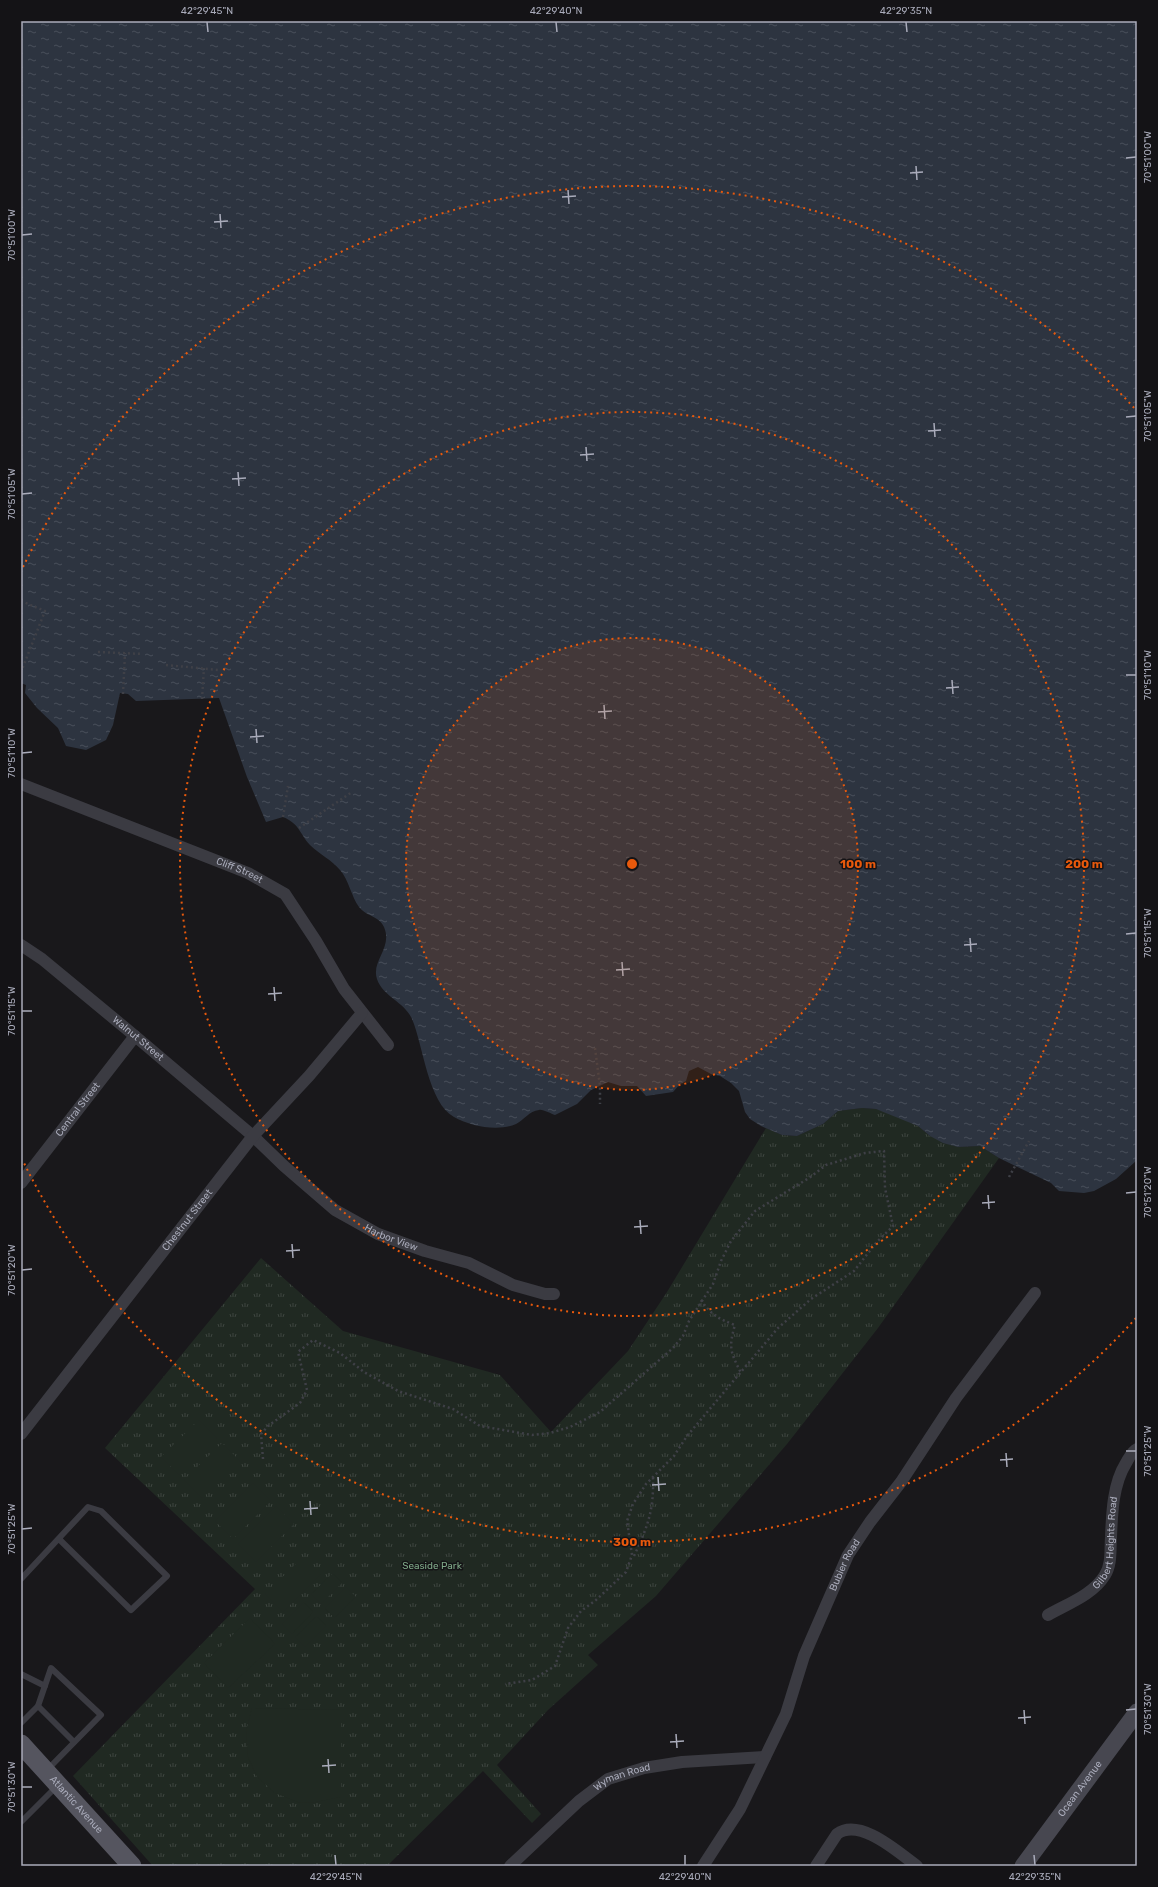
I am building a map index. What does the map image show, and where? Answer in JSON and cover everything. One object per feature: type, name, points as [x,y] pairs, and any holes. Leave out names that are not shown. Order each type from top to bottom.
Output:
[{"type":"main road","name":"Ocean Avenue","points":[[1023,1866],[1137,1712]]},
{"type":"main road","name":"Atlantic Avenue","points":[[21,1744],[132,1866]]},
{"type":"street","name":"Cliff Street","points":[[21,784],[248,873],[285,894],[316,941],[344,989],[388,1045]]},
{"type":"street","name":"Walnut Street","points":[[21,945],[42,959],[253,1136]]},
{"type":"street","name":"Chestnut Street","points":[[21,1434],[253,1136],[309,1076],[362,1013]]},
{"type":"street","name":"Central Street","points":[[21,1183],[135,1036]]},
{"type":"street","name":"Harbor View","points":[[253,1136],[284,1166],[335,1210],[378,1234],[469,1263],[513,1285],[545,1294],[554,1294]]},
{"type":"street","name":"Bubier Road","points":[[703,1866],[740,1809],[786,1714],[804,1656],[848,1555],[870,1522],[902,1482],[956,1398],[1035,1293]]},
{"type":"street","name":"Gilbert Heights Road","points":[[1048,1615],[1092,1590],[1105,1575],[1110,1560],[1113,1508],[1116,1486],[1122,1470],[1134,1450],[1137,1448]]},
{"type":"street","name":"Wyman Road","points":[[510,1866],[579,1801],[608,1779],[644,1768],[682,1762],[765,1757]]},
{"type":"street","points":[[816,1866],[837,1834],[840,1832],[854,1830],[871,1835],[917,1866]]},
{"type":"lane","points":[[21,1579],[88,1508],[101,1511],[167,1576],[131,1610],[59,1539]]},
{"type":"lane","points":[[21,1723],[38,1706],[52,1668],[101,1715],[74,1742],[52,1778],[21,1822]]},
{"type":"lane","points":[[21,1674],[45,1686]]},
{"type":"lane","points":[[38,1706],[74,1742]]},
{"type":"path","points":[[21,601],[45,611],[21,672]]},
{"type":"path","points":[[98,652],[143,654]]},
{"type":"path","points":[[123,694],[125,653]]},
{"type":"path","points":[[166,665],[219,670]]},
{"type":"path","points":[[202,699],[204,668]]},
{"type":"path","points":[[283,817],[288,786]]},
{"type":"path","points":[[299,828],[352,792]]},
{"type":"path","points":[[595,1048],[600,1086],[600,1104]]},
{"type":"path","points":[[1009,1178],[1029,1141]]},
{"type":"path","points":[[263,1459],[261,1434],[268,1426],[300,1403],[307,1390],[298,1352],[313,1340],[340,1353],[380,1382],[398,1391],[453,1409],[480,1426],[532,1434],[550,1433],[570,1427],[600,1412],[673,1348],[683,1336],[689,1321],[714,1284],[721,1261],[731,1241],[755,1211],[826,1165],[865,1153],[884,1151],[885,1188],[893,1226],[876,1243],[854,1271],[811,1299],[778,1328],[687,1436],[674,1456],[646,1484],[633,1504],[627,1521],[632,1556],[626,1572],[596,1600],[581,1611],[568,1628],[555,1666],[532,1680],[505,1684]]},
{"type":"path","points":[[702,1300],[708,1311],[735,1325],[730,1341],[732,1355],[741,1373]]},
{"type":"path","points":[[634,1556],[646,1531],[651,1514],[654,1497],[653,1476]]},
{"type":"green space","name":"Seaside Park","points":[[862,1108],[876,1109],[892,1114],[918,1126],[930,1136],[958,1147],[980,1146],[999,1158],[878,1328],[787,1444],[656,1596],[588,1655],[598,1665],[548,1710],[497,1765],[541,1814],[532,1823],[483,1771],[387,1866],[153,1866],[73,1776],[255,1589],[105,1448],[261,1258],[343,1331],[500,1375],[551,1432],[628,1351],[667,1292],[766,1128],[782,1135],[797,1136],[823,1124],[838,1111]]},
{"type":"green space","points":[[199,1420],[217,1438],[179,1475],[161,1457]]},
{"type":"green space","points":[[222,1443],[240,1461],[202,1498],[184,1480]]},
{"type":"green space","points":[[253,1483],[271,1501],[233,1539],[215,1521]]},
{"type":"green space","points":[[276,1506],[294,1524],[256,1562],[238,1544]]},
{"type":"green space","points":[[303,1557],[321,1574],[283,1612],[265,1594]]},
{"type":"green space","points":[[333,1573],[342,1583],[321,1604],[311,1594]]},
{"type":"green space","points":[[346,1587],[356,1597],[334,1618],[325,1608]]},
{"type":"green space","points":[[304,1602],[313,1612],[292,1634],[282,1624]]},
{"type":"green space","points":[[317,1616],[326,1626],[305,1647],[295,1637]]},
{"type":"green space","points":[[250,1618],[275,1644],[228,1688],[204,1663]]},
{"type":"green space","points":[[252,1708],[341,1710],[341,1797],[316,1802],[300,1803],[275,1793],[257,1777],[248,1757],[246,1731]]},
{"type":"water","points":[[21,21],[1137,21],[1136,1161],[1116,1179],[1094,1191],[1084,1193],[1059,1191],[1051,1183],[999,1158],[980,1146],[958,1147],[943,1143],[930,1136],[918,1126],[876,1109],[862,1108],[838,1111],[823,1124],[797,1136],[782,1135],[761,1126],[750,1119],[745,1112],[739,1091],[731,1083],[720,1076],[711,1074],[698,1067],[689,1071],[686,1081],[680,1084],[673,1092],[646,1096],[637,1086],[621,1086],[608,1082],[591,1090],[577,1104],[555,1115],[539,1110],[529,1114],[516,1124],[501,1128],[484,1127],[468,1123],[454,1117],[445,1110],[438,1099],[427,1072],[416,1030],[409,1013],[384,990],[377,979],[377,966],[386,941],[386,935],[382,923],[359,907],[346,878],[340,870],[306,841],[299,829],[293,823],[283,817],[266,822],[247,777],[219,698],[136,701],[128,694],[120,693],[113,725],[106,740],[86,750],[66,746],[58,728],[37,708],[25,693],[26,685],[21,683]]}]
